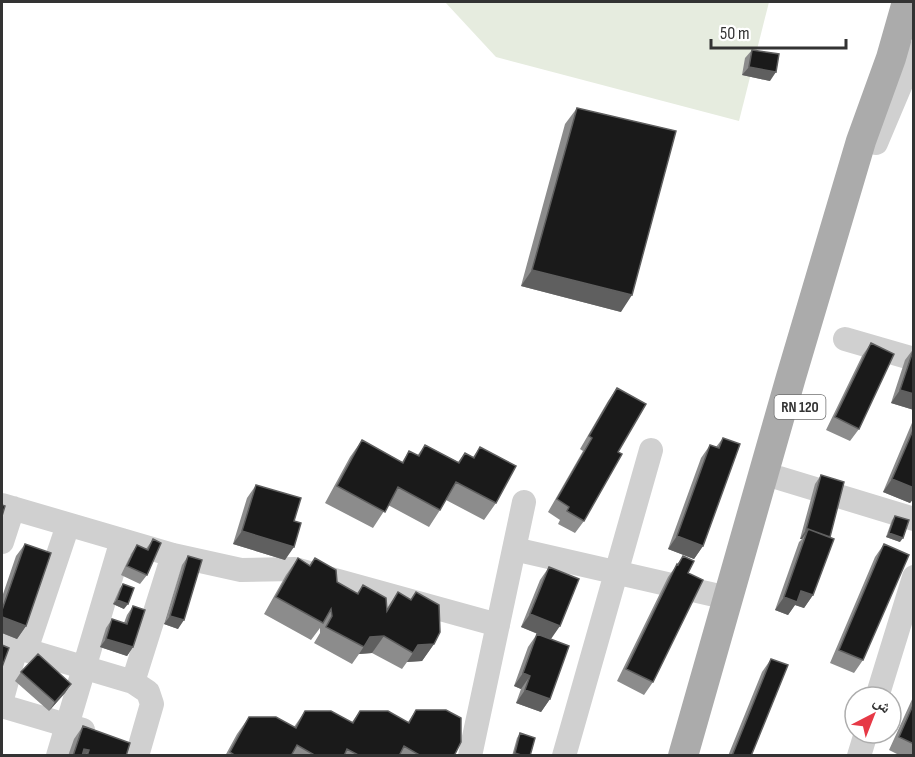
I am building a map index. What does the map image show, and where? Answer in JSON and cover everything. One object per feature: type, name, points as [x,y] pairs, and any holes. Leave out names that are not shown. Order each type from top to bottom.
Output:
[{"type":"main road","name":"RN 120","points":[[700,756],[902,55],[907,2]]},
{"type":"main road","points":[[683,756],[861,141],[902,55]]},
{"type":"street","points":[[845,339],[914,359]]},
{"type":"street","points":[[564,756],[651,450]]},
{"type":"street","points":[[779,478],[914,519]]},
{"type":"street","points":[[470,756],[524,502]]},
{"type":"street","points":[[2,542],[7,507],[173,555],[241,570],[295,569],[498,625]]},
{"type":"street","points":[[2,699],[14,647],[68,525]]},
{"type":"street","points":[[58,756],[122,540]]},
{"type":"street","points":[[514,549],[728,598]]},
{"type":"street","points":[[133,682],[173,555]]},
{"type":"street","points":[[881,685],[914,577]]},
{"type":"street","points":[[2,706],[126,745],[152,704],[148,692],[133,682],[14,647]]},
{"type":"shaded area","points":[[445,2],[769,2],[739,121],[496,57]]},
{"type":"building","points":[[752,50],[779,54],[776,72],[749,67]]},
{"type":"building","points":[[577,108],[676,131],[632,295],[532,270]]},
{"type":"building","points":[[871,343],[894,354],[859,429],[835,417]]},
{"type":"building","points":[[914,348],[914,394],[900,390]]},
{"type":"building","points":[[617,388],[646,404],[618,452],[622,454],[584,521],[567,511],[569,507],[557,499],[592,438],[589,436]]},
{"type":"building","points":[[914,428],[914,488],[892,479]]},
{"type":"building","points":[[723,438],[740,444],[703,546],[677,536],[710,445],[719,448]]},
{"type":"building","points":[[362,440],[403,463],[409,451],[419,456],[425,445],[459,463],[465,453],[474,458],[480,447],[516,466],[496,503],[456,482],[440,510],[398,487],[385,512],[337,486]]},
{"type":"building","points":[[821,475],[844,482],[830,537],[806,530]]},
{"type":"building","points":[[256,485],[301,498],[294,521],[301,523],[294,547],[242,531]]},
{"type":"building","points":[[895,516],[909,520],[903,538],[889,533]]},
{"type":"building","points":[[808,529],[834,539],[813,595],[801,591],[797,602],[784,597]]},
{"type":"building","points":[[153,539],[161,543],[147,575],[127,566],[137,545],[148,550]]},
{"type":"building","points":[[25,544],[51,553],[26,626],[2,617],[2,610]]},
{"type":"building","points":[[884,544],[909,555],[863,660],[839,650]]},
{"type":"building","points":[[188,556],[202,560],[184,620],[170,616]]},
{"type":"building","points":[[683,556],[694,561],[688,573],[703,580],[653,682],[626,669]]},
{"type":"building","points":[[298,558],[310,566],[315,558],[336,570],[337,582],[358,594],[363,585],[386,598],[387,611],[398,592],[411,600],[416,592],[439,605],[440,632],[434,644],[418,645],[413,653],[384,636],[370,637],[364,647],[326,627],[332,616],[331,609],[323,623],[276,597]]},
{"type":"building","points":[[549,567],[579,579],[560,626],[530,614]]},
{"type":"building","points":[[123,584],[134,588],[128,604],[117,600]]},
{"type":"building","points":[[133,606],[145,610],[133,647],[106,639],[112,619],[127,624]]},
{"type":"building","points":[[537,634],[569,646],[550,699],[525,690],[530,676],[523,673]]},
{"type":"building","points":[[2,645],[9,648],[2,667]]},
{"type":"building","points":[[38,654],[71,684],[55,702],[21,672]]},
{"type":"building","points":[[771,659],[788,665],[751,756],[732,756]]},
{"type":"building","points":[[914,703],[914,744],[903,739],[903,728]]},
{"type":"building","points":[[416,710],[446,710],[461,718],[461,742],[454,756],[421,756],[404,746],[399,756],[360,756],[347,749],[344,756],[316,756],[297,745],[291,756],[236,756],[230,752],[249,717],[276,717],[296,728],[305,711],[331,711],[353,723],[360,711],[388,711],[409,723]]},
{"type":"building","points":[[83,726],[130,743],[126,756],[87,756],[89,750],[84,749],[82,756],[73,756]]},
{"type":"building","points":[[520,733],[535,738],[530,756],[515,753]]}]
